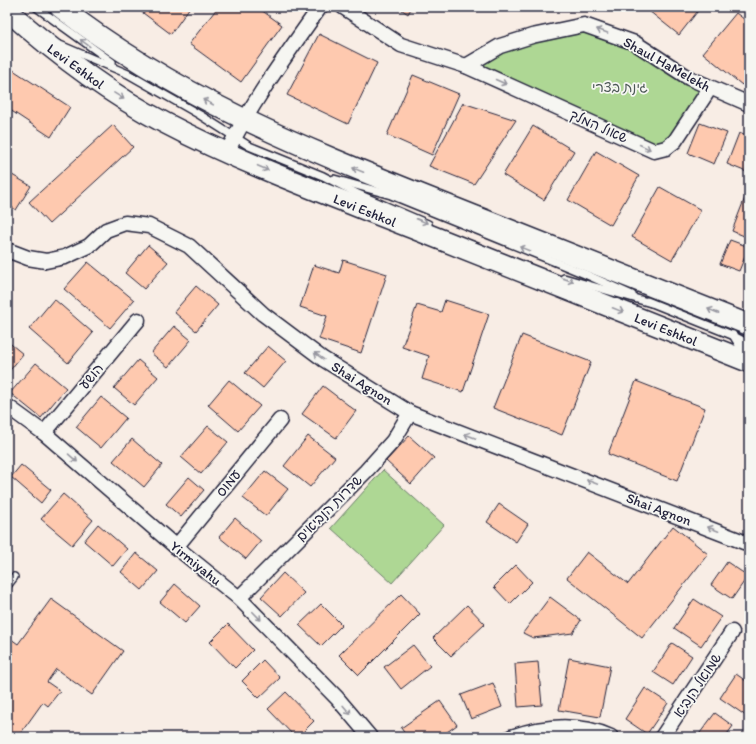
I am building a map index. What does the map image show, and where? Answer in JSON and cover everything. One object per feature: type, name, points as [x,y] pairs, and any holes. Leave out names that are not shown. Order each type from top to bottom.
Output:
[{"type":"main road","name":"Levi Eshkol","points":[[60,7],[142,65],[235,137],[311,188],[749,361]]},
{"type":"main road","name":"Levi Eshkol","points":[[7,10],[36,36],[86,74],[165,123],[235,137],[350,166],[741,330]]},
{"type":"street","points":[[235,137],[262,89],[320,7]]},
{"type":"street","points":[[343,7],[401,45],[466,66]]},
{"type":"street","name":"Shaul HaMelekh","points":[[466,66],[500,46],[532,36],[584,24],[635,43],[689,78],[749,104]]},
{"type":"street","name":"שאול המלך","points":[[466,66],[654,151],[666,148],[675,141],[710,88]]},
{"type":"street","name":"Shai Agnon","points":[[7,250],[28,258],[46,261],[65,257],[89,246],[106,230],[125,223],[149,226],[189,246],[263,314],[323,359],[410,413],[749,544]]},
{"type":"street","name":"הושע","points":[[44,433],[138,320]]},
{"type":"street","points":[[749,345],[749,357]]},
{"type":"street","name":"Yirmiyahu","points":[[7,406],[44,433],[176,547],[239,598],[338,698],[370,737]]},
{"type":"street","name":"שדרות הנביאים","points":[[239,598],[366,471],[393,441],[410,413]]},
{"type":"street","name":"עמוס","points":[[176,547],[280,420]]},
{"type":"street","name":"שמואל הנביא","points":[[662,737],[732,632]]},
{"type":"street","points":[[511,737],[532,730],[562,727],[596,730],[611,737]]},
{"type":"lane","points":[[36,7],[128,74]]},
{"type":"lane","points":[[36,36],[98,60],[128,74],[200,115],[249,146],[322,176],[382,205],[433,226]]},
{"type":"lane","points":[[322,176],[392,195],[585,274],[651,303]]},
{"type":"lane","points":[[555,275],[741,330],[749,345]]},
{"type":"lane","points":[[741,330],[749,361]]},
{"type":"lane","points":[[7,586],[14,577]]},
{"type":"green space","name":"גינת בצרי","points":[[567,28],[602,31],[707,94],[675,141],[647,148],[474,69],[492,50]]},
{"type":"green space","points":[[383,470],[444,525],[392,583],[331,528]]},
{"type":"building","points":[[135,7],[190,7],[171,34]]},
{"type":"building","points":[[218,7],[257,7],[282,25],[241,82],[189,44]]},
{"type":"building","points":[[398,7],[412,7],[408,14]]},
{"type":"building","points":[[644,7],[701,7],[679,35]]},
{"type":"building","points":[[736,13],[749,23],[749,76],[742,85],[703,53]]},
{"type":"building","points":[[319,34],[377,63],[348,124],[287,95]]},
{"type":"building","points":[[10,68],[70,107],[51,137],[7,108],[7,72]]},
{"type":"building","points":[[413,75],[459,94],[432,155],[387,135]]},
{"type":"building","points":[[463,103],[516,120],[474,184],[429,166]]},
{"type":"building","points":[[700,123],[727,133],[714,164],[688,153]]},
{"type":"building","points":[[113,125],[133,147],[49,224],[29,202]]},
{"type":"building","points":[[533,126],[574,151],[544,200],[503,175]]},
{"type":"building","points":[[739,133],[749,137],[749,173],[727,164]]},
{"type":"building","points":[[596,151],[639,176],[611,225],[568,200]]},
{"type":"building","points":[[7,172],[31,186],[16,210],[7,204]]},
{"type":"building","points":[[660,187],[701,210],[672,260],[632,237]]},
{"type":"building","points":[[746,195],[749,197],[749,238],[732,231]]},
{"type":"building","points":[[730,240],[749,247],[739,271],[720,264]]},
{"type":"building","points":[[148,245],[168,262],[144,289],[125,273]]},
{"type":"building","points":[[343,260],[387,274],[361,353],[319,339],[327,316],[300,307],[314,265],[339,273]]},
{"type":"building","points":[[88,262],[134,300],[110,328],[64,289]]},
{"type":"building","points":[[196,286],[218,305],[196,331],[174,312]]},
{"type":"building","points":[[54,299],[93,333],[68,363],[29,329]]},
{"type":"building","points":[[445,300],[489,314],[463,392],[422,379],[429,356],[402,347],[417,305],[441,312]]},
{"type":"building","points":[[174,326],[191,340],[168,367],[151,353]]},
{"type":"building","points":[[522,335],[591,362],[562,435],[493,408]]},
{"type":"building","points":[[7,341],[23,354],[7,374]]},
{"type":"building","points":[[268,346],[286,361],[263,388],[245,373]]},
{"type":"building","points":[[138,360],[158,377],[134,405],[114,388]]},
{"type":"building","points":[[36,363],[66,388],[41,418],[10,393]]},
{"type":"building","points":[[229,380],[260,406],[238,431],[208,405]]},
{"type":"building","points":[[636,381],[705,408],[677,481],[608,454]]},
{"type":"building","points":[[323,386],[356,411],[336,438],[302,414]]},
{"type":"building","points":[[101,397],[126,418],[101,448],[76,427]]},
{"type":"building","points":[[208,426],[228,442],[201,474],[181,457]]},
{"type":"building","points":[[308,436],[335,457],[310,487],[284,466]]},
{"type":"building","points":[[409,436],[434,458],[411,484],[386,461]]},
{"type":"building","points":[[132,439],[162,465],[144,487],[113,461]]},
{"type":"building","points":[[21,465],[51,490],[41,503],[11,477]]},
{"type":"building","points":[[265,471],[288,489],[266,516],[243,498]]},
{"type":"building","points":[[189,477],[204,490],[181,517],[166,504]]},
{"type":"building","points":[[63,494],[93,520],[72,545],[41,519]]},
{"type":"building","points":[[499,504],[528,524],[516,542],[487,522]]},
{"type":"building","points":[[235,518],[261,541],[246,559],[219,537]]},
{"type":"building","points":[[98,524],[127,549],[113,566],[84,541]]},
{"type":"building","points":[[673,526],[708,554],[642,638],[567,578],[587,552],[628,584]]},
{"type":"building","points":[[136,553],[158,571],[142,590],[121,572]]},
{"type":"building","points":[[727,562],[748,576],[732,599],[711,585]]},
{"type":"building","points":[[516,565],[532,582],[510,604],[494,587]]},
{"type":"building","points":[[283,573],[304,593],[282,616],[261,597]]},
{"type":"building","points":[[175,584],[200,606],[185,623],[160,602]]},
{"type":"building","points":[[401,594],[420,614],[359,675],[339,655]]},
{"type":"building","points":[[550,597],[581,620],[573,633],[533,638],[523,633]]},
{"type":"building","points":[[51,599],[123,651],[92,695],[56,669],[47,682],[60,691],[48,706],[43,702],[18,737],[7,737],[7,636],[18,644]]},
{"type":"building","points":[[694,599],[721,617],[701,646],[674,628]]},
{"type":"building","points":[[321,604],[342,625],[321,646],[299,625]]},
{"type":"building","points":[[467,605],[485,624],[451,656],[433,638]]},
{"type":"building","points":[[228,624],[253,650],[235,668],[210,642]]},
{"type":"building","points":[[672,643],[692,656],[673,685],[653,672]]},
{"type":"building","points":[[413,645],[430,666],[401,689],[384,667]]},
{"type":"building","points":[[569,658],[610,666],[600,717],[559,710]]},
{"type":"building","points":[[263,660],[280,678],[259,698],[242,681]]},
{"type":"building","points":[[538,662],[542,705],[518,707],[515,664]]},
{"type":"building","points":[[736,674],[749,683],[749,718],[720,698]]},
{"type":"building","points":[[493,683],[502,707],[471,719],[461,695]]},
{"type":"building","points":[[645,688],[668,703],[647,734],[625,719]]},
{"type":"building","points":[[286,692],[314,721],[298,737],[295,737],[268,709]]},
{"type":"building","points":[[440,701],[457,725],[440,737],[407,737],[401,728]]},
{"type":"building","points":[[715,713],[733,726],[725,737],[697,737]]}]
